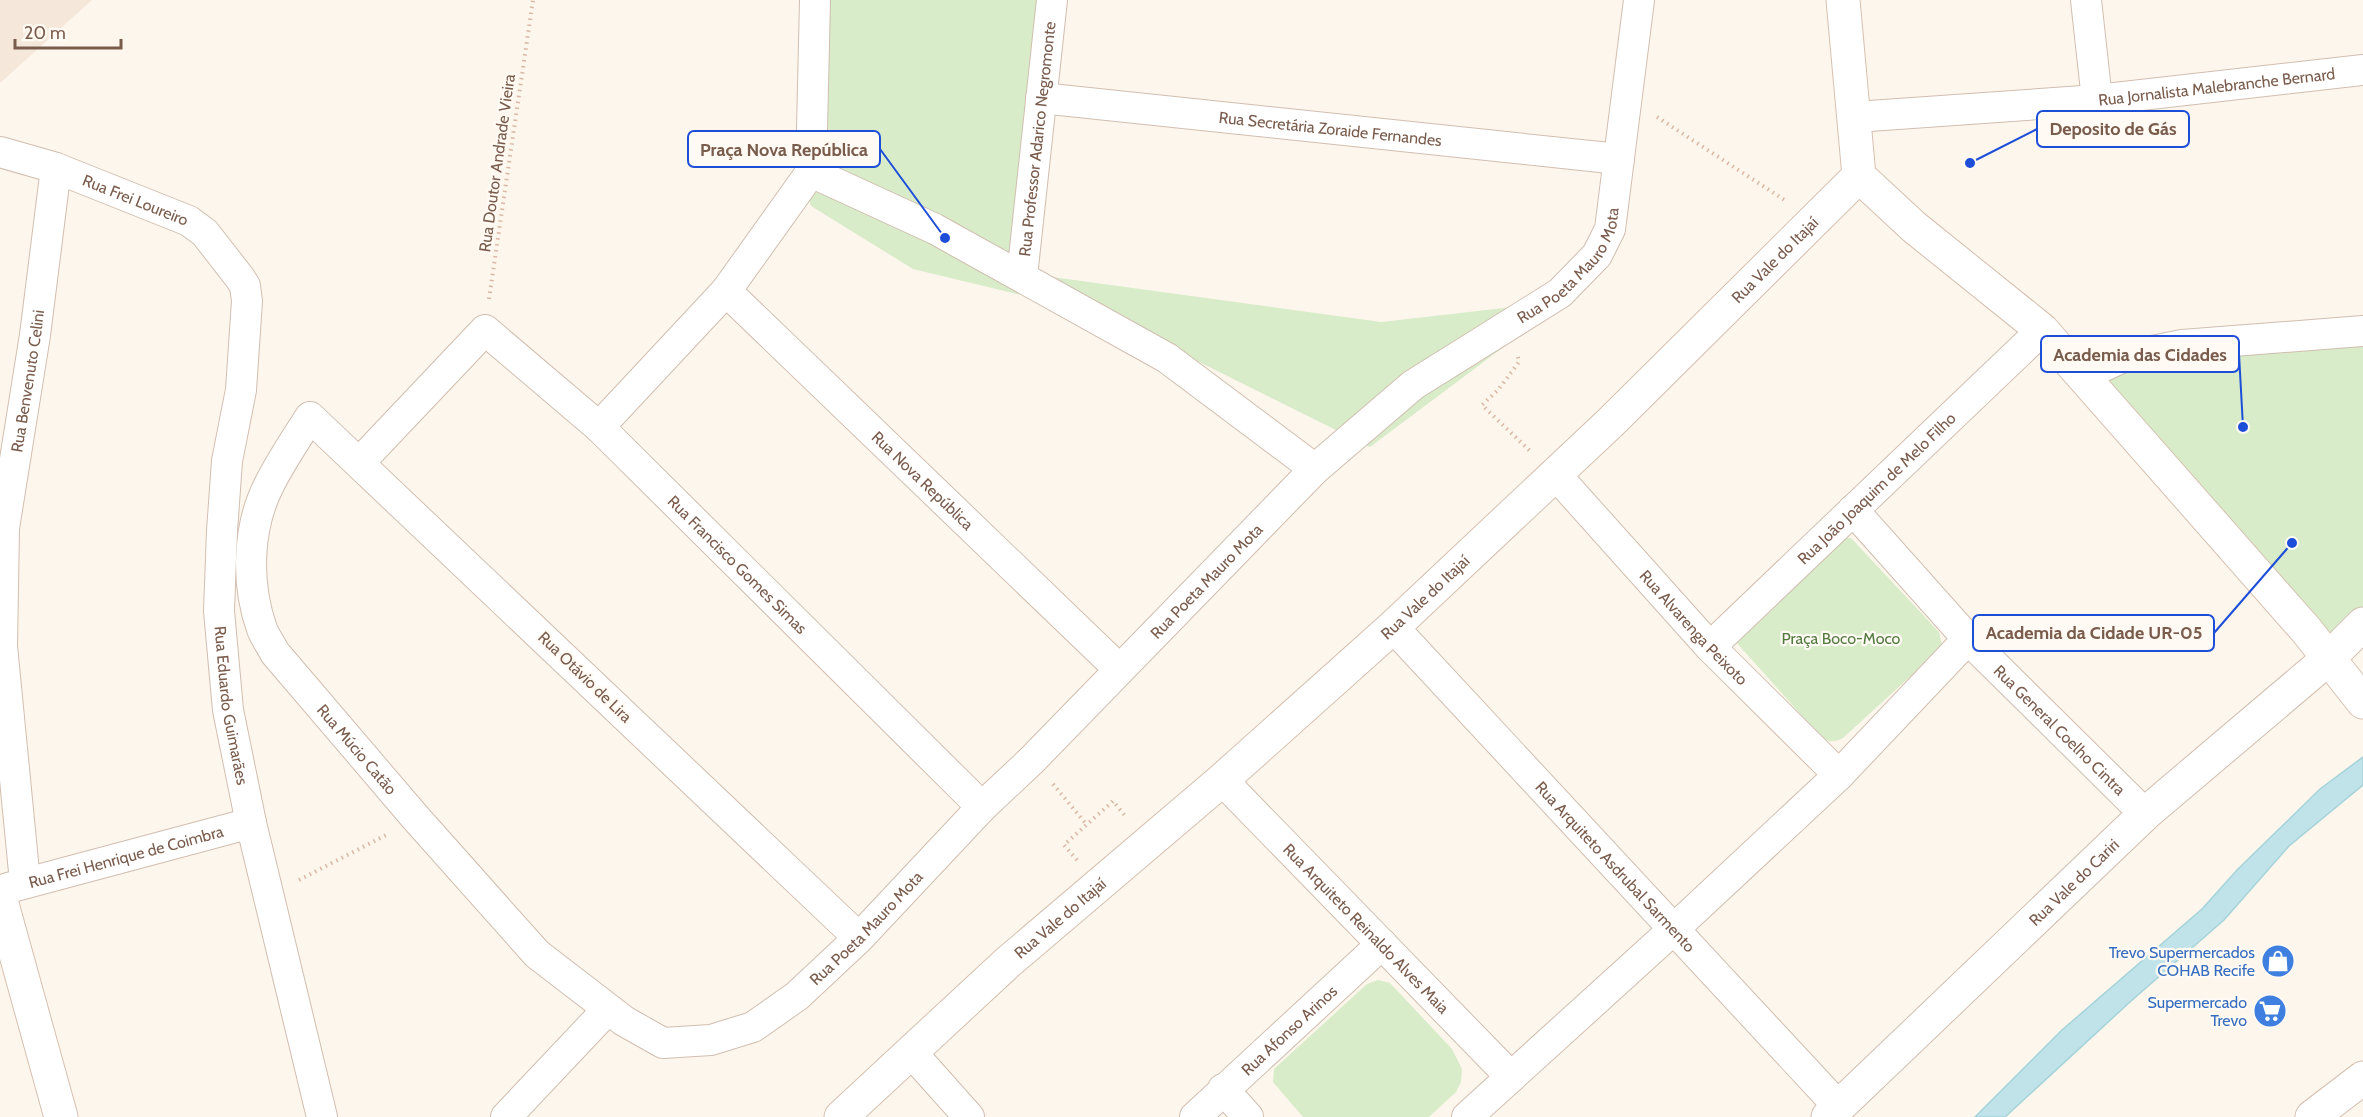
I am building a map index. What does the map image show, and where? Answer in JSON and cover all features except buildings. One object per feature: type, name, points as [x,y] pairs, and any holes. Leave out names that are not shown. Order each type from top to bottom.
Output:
[{"type":"main road","points":[[1843,0],[1859,176],[1914,227],[2042,330],[2329,658],[2363,702]]},
{"type":"main road","name":"Rua Vale do Itajaí","points":[[841,1117],[1007,963],[1222,780],[1393,627],[1611,422],[1859,176]]},
{"type":"main road","name":"Rua Vale do Cariri","points":[[1834,1112],[2145,814],[2329,658],[2363,624]]},
{"type":"main road","points":[[8,890],[61,1117]]},
{"type":"main road","points":[[2312,1117],[2363,1078]]},
{"type":"street","points":[[599,427],[726,291],[811,172],[815,0]]},
{"type":"street","name":"Rua Professor Adarico Negromonte","points":[[1022,276],[1052,0]]},
{"type":"street","name":"Rua Poeta Mauro Mota","points":[[616,1015],[663,1043],[711,1040],[753,1027],[796,996],[859,938],[982,807],[1032,760],[1315,469],[1413,385],[1560,293],[1597,255],[1610,229],[1639,0]]},
{"type":"street","points":[[2086,0],[2097,100]]},
{"type":"street","name":"Rua Jornalista Malebranche Bernard","points":[[1855,117],[2097,100],[2363,70]]},
{"type":"street","name":"Rua Secretária Zoraide Fernandes","points":[[1041,99],[1619,159]]},
{"type":"street","name":"Rua Frei Loureiro","points":[[0,152],[57,168],[189,221],[205,233],[245,286]]},
{"type":"street","name":"Rua Benvenuto Celini","points":[[8,890],[2,646],[4,528],[35,334],[57,168]]},
{"type":"street","points":[[811,172],[935,229],[1167,358],[1315,469]]},
{"type":"street","name":"Rua Eduardo Guimarães","points":[[245,286],[247,301],[241,390],[227,461],[222,531],[219,611],[228,710],[251,824],[322,1117]]},
{"type":"street","name":"Rua Nova República","points":[[726,291],[1119,669]]},
{"type":"street","name":"Rua Francisco Gomes Simas","points":[[485,330],[599,427],[982,807]]},
{"type":"street","points":[[359,463],[485,330]]},
{"type":"street","name":"Rua João Joaquim de Melo Filho","points":[[1710,647],[2042,330]]},
{"type":"street","points":[[2083,376],[2123,357],[2182,345],[2363,331]]},
{"type":"street","name":"Rua Otávio de Lira","points":[[309,417],[859,938]]},
{"type":"street","name":"Rua Múcio Catão","points":[[309,417],[269,486],[255,531],[251,564],[252,587],[262,630],[275,653],[415,817],[537,954],[616,1015]]},
{"type":"street","name":"Rua Alvarenga Peixoto","points":[[1555,474],[1710,647],[1839,775]]},
{"type":"street","name":"Rua General Coelho Cintra","points":[[1853,510],[1968,639],[2145,814]]},
{"type":"street","name":"Rua Arquiteto Asdrubal Sarmento","points":[[1393,627],[1674,929],[1834,1112]]},
{"type":"street","points":[[1467,1117],[1839,775],[1968,639]]},
{"type":"street","name":"Rua Arquiteto Reinaldo Alves Maia","points":[[1222,780],[1511,1077]]},
{"type":"street","name":"Rua Frei Henrique de Coimbra","points":[[8,890],[251,824]]},
{"type":"street","name":"Rua Afonso Arinos","points":[[1195,1117],[1222,1089],[1382,944]]},
{"type":"street","points":[[506,1117],[616,1015]]},
{"type":"street","points":[[911,1052],[969,1117]]},
{"type":"street","points":[[1222,1089],[1248,1117]]},
{"type":"path","name":"Rua Doutor Andrade Vieira","points":[[485,330],[533,0]]},
{"type":"path","points":[[1626,96],[1815,220]]},
{"type":"path","points":[[1513,321],[1519,362],[1498,390],[1482,405],[1555,474]]},
{"type":"path","points":[[1032,760],[1087,825]]},
{"type":"path","points":[[269,896],[390,833],[415,817]]},
{"type":"shaded area","points":[[0,0],[92,0],[0,83]]},
{"type":"green space","points":[[817,0],[1058,0],[1023,273],[1381,322],[1565,301],[1370,447],[1105,315],[913,269],[811,206],[807,192]]},
{"type":"green space","points":[[2363,331],[2363,627],[2327,667],[2079,382],[2178,341]]},
{"type":"green space","name":"Praça Boco-Moco","points":[[1847,537],[1852,539],[1939,632],[1942,645],[1843,738],[1832,741],[1821,737],[1735,641]]},
{"type":"green space","points":[[1378,980],[1390,983],[1452,1049],[1462,1069],[1461,1082],[1456,1092],[1429,1117],[1303,1117],[1273,1082],[1274,1069],[1367,984]]},
{"type":"water","points":[[2363,757],[2363,785],[2289,846],[2224,920],[2131,1001],[2005,1117],[1975,1117],[2062,1030],[2202,909],[2237,870],[2320,789]]},
{"type":"place","name":"Deposito de Gás","points":[[1970,163]]},
{"type":"place","name":"Praça Nova República","points":[[945,238]]},
{"type":"place","name":"Academia das Cidades","points":[[2243,427]]},
{"type":"place","name":"Academia da Cidade UR-05","points":[[2292,543]]},
{"type":"place","name":"Trevo Supermercados COHAB Recife","points":[[2278,961]]},
{"type":"place","name":"Supermercado Trevo","points":[[2270,1011]]}]
